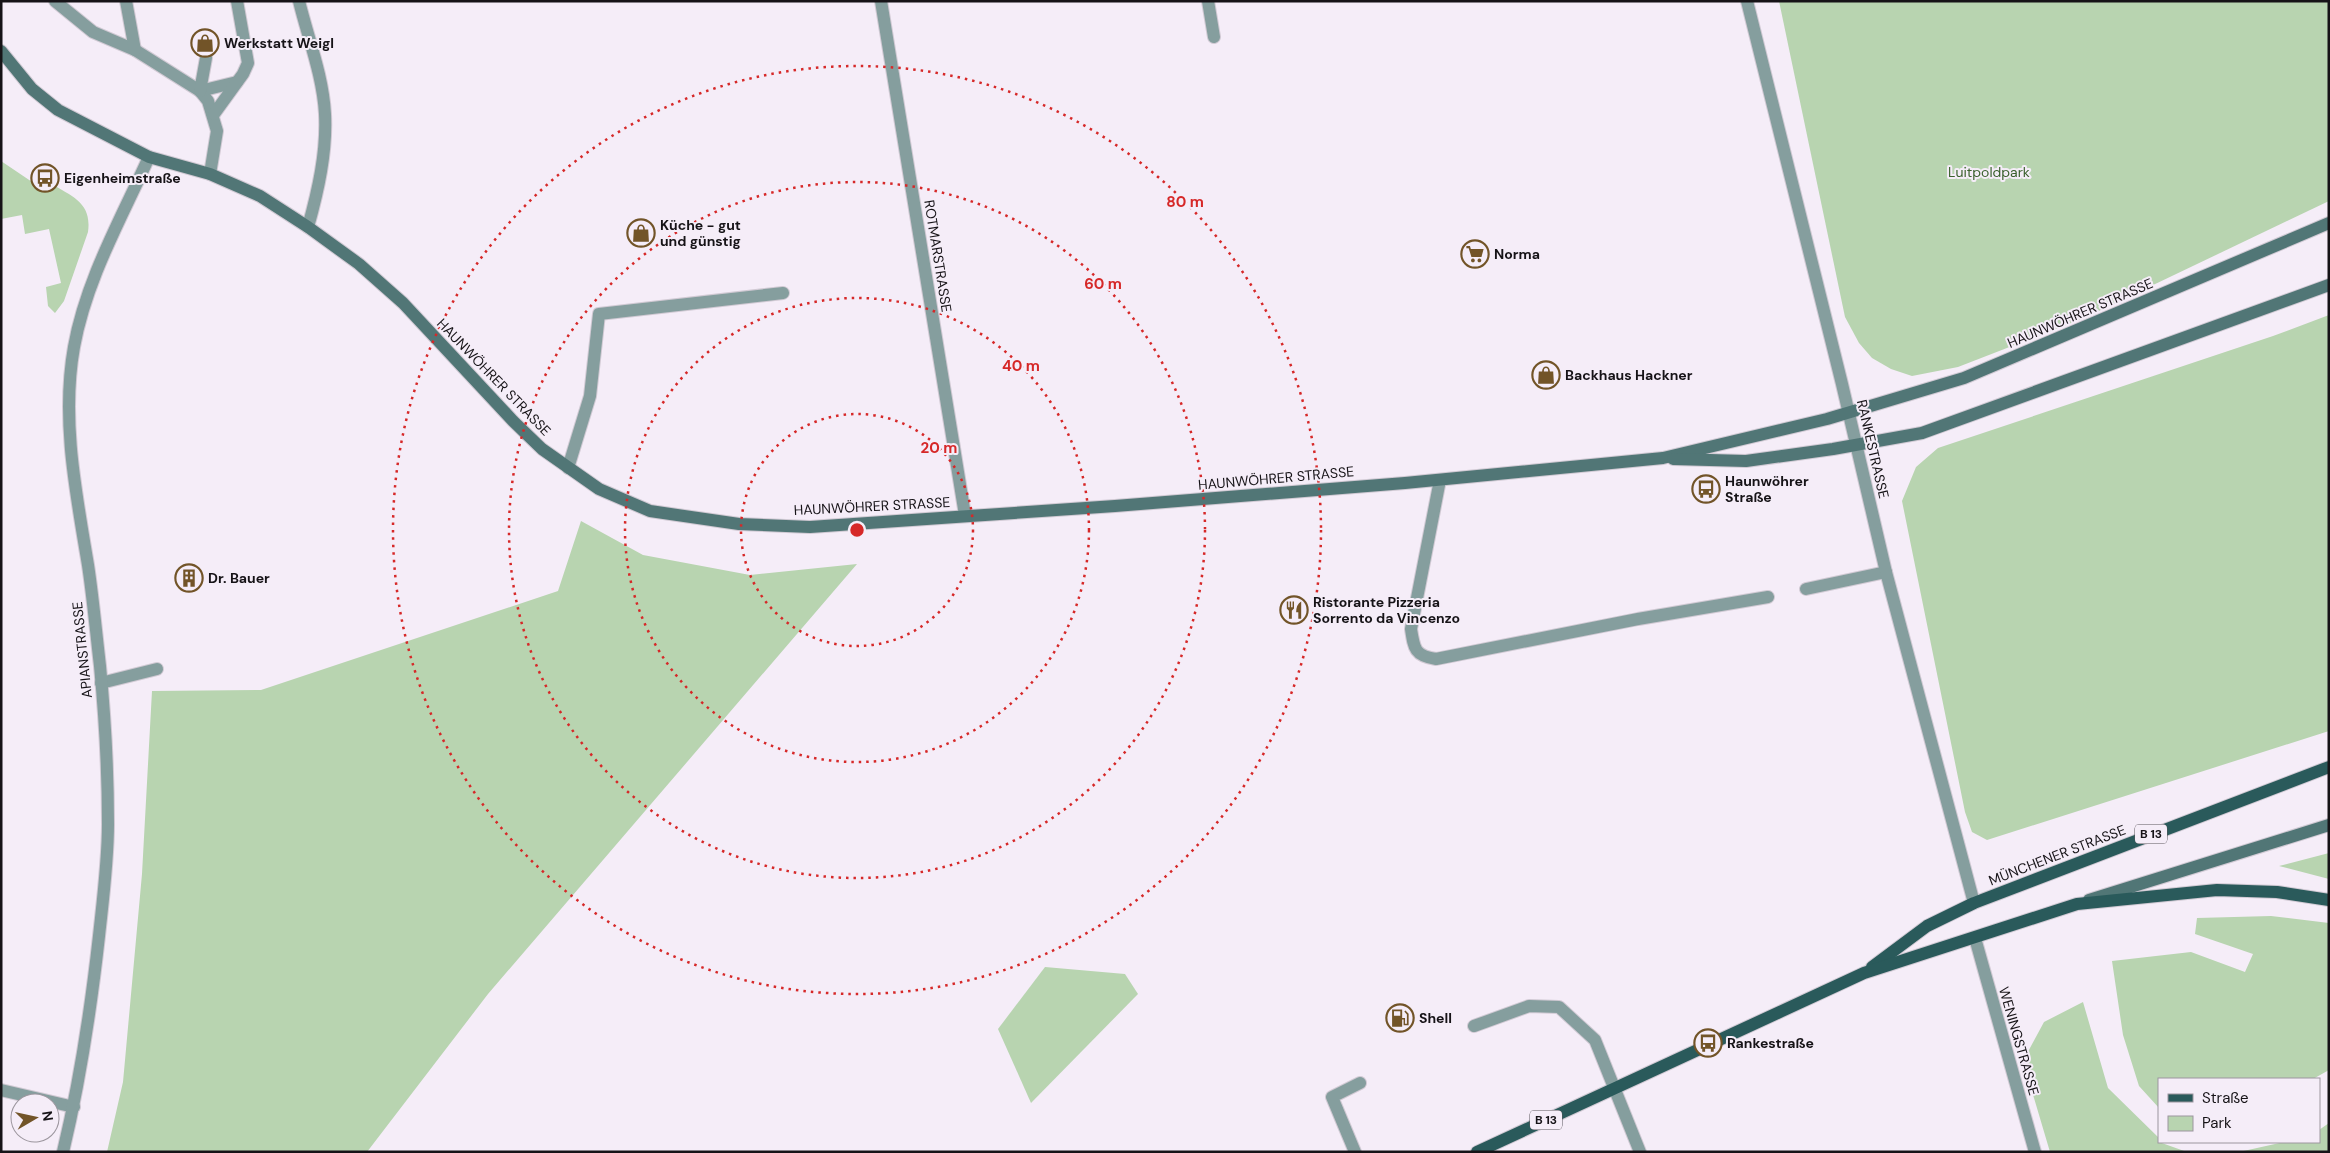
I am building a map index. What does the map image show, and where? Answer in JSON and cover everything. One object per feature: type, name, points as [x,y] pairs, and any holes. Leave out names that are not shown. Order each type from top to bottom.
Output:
[{"type":"main road","name":"MÜNCHENER STRASSE","points":[[1864,973],[1927,926],[1974,903],[2329,767]]},
{"type":"main road","name":"B 13","points":[[2077,904],[2217,890],[2277,892],[2329,900]]},
{"type":"main road","name":"MÜNCHENER STRASSE","points":[[1477,1152],[1864,973],[2077,904]]},
{"type":"street","points":[[55,1],[93,32],[135,50],[200,91],[208,101],[214,114],[217,131],[210,174]]},
{"type":"street","points":[[126,1],[135,50]]},
{"type":"street","points":[[214,114],[248,63],[237,1]]},
{"type":"street","points":[[299,1],[321,85],[325,114],[320,184],[308,227]]},
{"type":"street","name":"ROTMARSTRASSE","points":[[881,1],[965,515]]},
{"type":"street","points":[[1208,1],[1214,37]]},
{"type":"street","name":"RANKESTRASSE","points":[[1747,1],[1886,572],[1974,903]]},
{"type":"street","name":"HAUNWÖHRER STRASSE","points":[[1,51],[32,88],[58,110],[149,157],[210,174],[260,196],[308,227],[359,264],[403,303],[513,421],[542,449],[598,489],[650,511],[739,524],[810,527],[1115,506],[1440,480],[1664,458],[1848,413],[1964,378],[2329,223]]},
{"type":"street","points":[[200,91],[206,58]]},
{"type":"street","points":[[200,91],[237,82]]},
{"type":"street","name":"APIANSTRASSE","points":[[63,1152],[74,1107],[92,997],[108,826],[106,754],[101,683],[89,572],[76,490],[69,426],[69,391],[74,348],[84,308],[99,268],[149,157]]},
{"type":"street","name":"HAUNWÖHRER STRASSE","points":[[1664,458],[1699,461],[1746,461],[1922,433],[2329,285]]},
{"type":"street","points":[[568,468],[590,396],[599,314],[783,293]]},
{"type":"street","points":[[1440,480],[1411,629],[1414,647],[1423,657],[1436,659],[1638,619],[1768,596]]},
{"type":"street","points":[[1806,589],[1886,572]]},
{"type":"street","points":[[101,683],[157,669]]},
{"type":"street","name":"MÜNCHENER STRASSE","points":[[2077,904],[2329,825]]},
{"type":"street","name":"WENINGSTRASSE","points":[[1975,938],[2035,1152]]},
{"type":"street","points":[[1474,1026],[1529,1006],[1559,1006],[1595,1040],[1640,1152]]},
{"type":"street","points":[[1355,1152],[1332,1097],[1360,1083]]},
{"type":"street","points":[[1,1090],[74,1107]]},
{"type":"green space","name":"Luitpoldpark","points":[[1779,1],[2329,1],[2329,201],[2084,318],[1958,367],[1912,376],[1891,369],[1872,358],[1859,343],[1845,317]]},
{"type":"green space","points":[[1,161],[44,190],[52,184],[74,197],[84,207],[87,214],[88,232],[64,301],[55,313],[48,306],[46,287],[61,283],[49,229],[25,234],[22,215],[1,219]]},
{"type":"green space","points":[[2329,315],[2329,731],[1987,840],[1972,832],[1965,812],[1902,501],[1916,467],[1938,448],[2273,336]]},
{"type":"green space","points":[[581,521],[643,555],[750,575],[857,564],[488,994],[367,1152],[107,1152],[123,1082],[142,874],[152,691],[261,690],[558,591]]},
{"type":"green space","points":[[2329,853],[2329,879],[2279,866]]},
{"type":"green space","points":[[2271,916],[2329,923],[2329,1070],[2315,1078],[2158,1078],[2158,1107],[2139,1086],[2123,1035],[2112,961],[2191,952],[2245,972],[2253,954],[2195,934],[2197,918]]},
{"type":"green space","points":[[1045,967],[1125,974],[1138,994],[1031,1103],[998,1029]]},
{"type":"green space","points":[[2083,1002],[2108,1088],[2158,1137],[2158,1143],[2187,1152],[2050,1152],[2023,1061],[2044,1022]]},
{"type":"green space","points":[[2329,1123],[2329,1152],[2239,1152],[2280,1143],[2320,1143],[2320,1129]]},
{"type":"place","name":"Werkstatt Weigl","points":[[205,43]]},
{"type":"place","name":"Eigenheimstraße","points":[[45,178]]},
{"type":"place","name":"Küche - gut und günstig","points":[[641,233]]},
{"type":"place","name":"Norma","points":[[1475,254]]},
{"type":"place","name":"Backhaus Hackner","points":[[1546,375]]},
{"type":"place","name":"Haunwöhrer Straße","points":[[1706,489]]},
{"type":"place","name":"Dr. Bauer","points":[[189,578]]},
{"type":"place","name":"Ristorante Pizzeria Sorrento da Vincenzo","points":[[1294,610]]},
{"type":"place","name":"Shell","points":[[1400,1018]]},
{"type":"place","name":"Rankestraße","points":[[1708,1043]]}]
